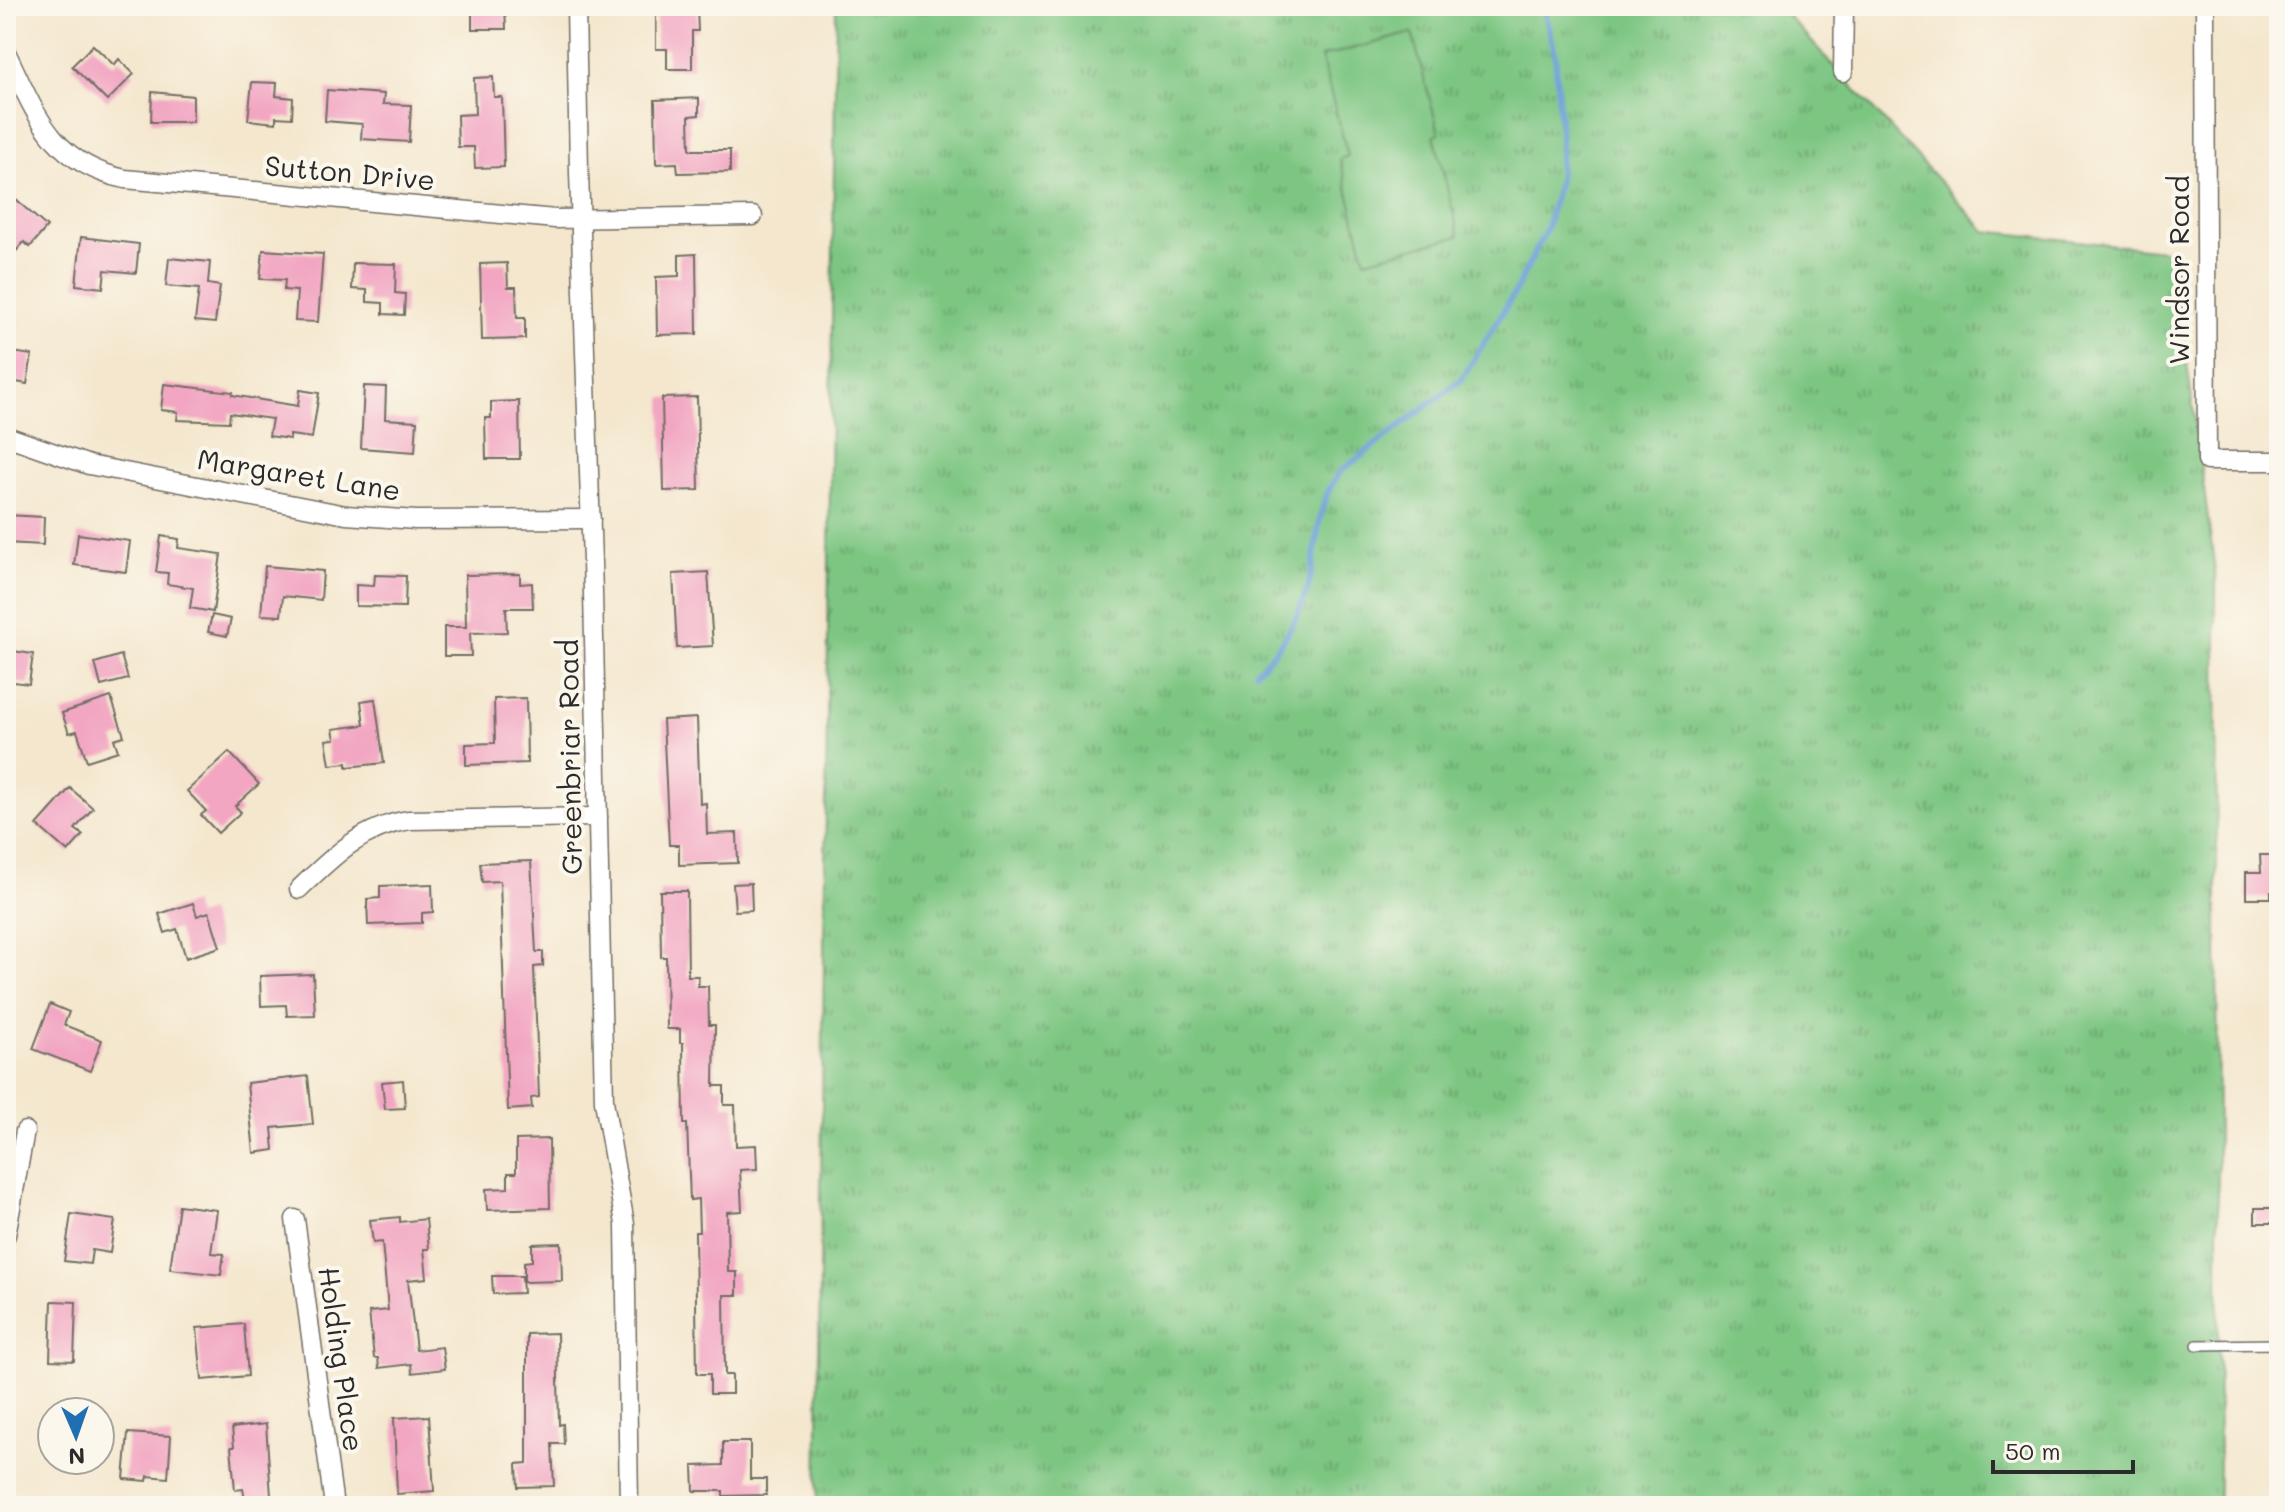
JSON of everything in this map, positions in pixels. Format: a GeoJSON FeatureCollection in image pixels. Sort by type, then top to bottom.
{"type":"FeatureCollection","features":[{"type":"Feature","properties":{"kind":"street","name":"Greenbriar Road"},"geometry":{"type":"LineString","coordinates":[[576,6],[604,1101],[625,1224],[629,1506]]}},
{"type":"Feature","properties":{"kind":"street"},"geometry":{"type":"LineString","coordinates":[[1843,72],[1844,6]]}},
{"type":"Feature","properties":{"kind":"street","name":"Windsor Road"},"geometry":{"type":"LineString","coordinates":[[2205,6],[2207,461],[2279,461]]}},
{"type":"Feature","properties":{"kind":"street","name":"Sutton Drive"},"geometry":{"type":"LineString","coordinates":[[6,52],[50,137],[76,161],[108,176],[523,216],[581,219],[753,216]]}},
{"type":"Feature","properties":{"kind":"street","name":"Margaret Lane"},"geometry":{"type":"LineString","coordinates":[[6,436],[89,465],[346,515],[416,520],[591,519]]}},
{"type":"Feature","properties":{"kind":"street"},"geometry":{"type":"LineString","coordinates":[[299,889],[346,845],[389,823],[409,820],[598,817]]}},
{"type":"Feature","properties":{"kind":"street"},"geometry":{"type":"LineString","coordinates":[[6,1235],[25,1131]]}},
{"type":"Feature","properties":{"kind":"street","name":"Holding Place"},"geometry":{"type":"LineString","coordinates":[[295,1219],[334,1506]]}},
{"type":"Feature","properties":{"kind":"lane"},"geometry":{"type":"LineString","coordinates":[[2197,1345],[2279,1344]]}},
{"type":"Feature","properties":{"kind":"green space"},"geometry":{"type":"Polygon","coordinates":[[[836,6],[1779,6],[1985,231],[2172,251],[2216,578],[2219,1506],[817,1506],[836,6]]]}},
{"type":"Feature","properties":{"kind":"green space"},"geometry":{"type":"Polygon","coordinates":[[[1412,33],[1439,133],[1434,135],[1459,236],[1365,260],[1340,159],[1348,156],[1321,57],[1412,33]]]}},
{"type":"Feature","properties":{"kind":"building"},"geometry":{"type":"Polygon","coordinates":[[[472,6],[505,6],[506,29],[472,29],[472,6]]]}},
{"type":"Feature","properties":{"kind":"building"},"geometry":{"type":"Polygon","coordinates":[[[656,6],[697,8],[698,31],[692,31],[692,69],[667,69],[667,49],[656,49],[656,6]]]}},
{"type":"Feature","properties":{"kind":"building"},"geometry":{"type":"Polygon","coordinates":[[[93,45],[114,65],[119,59],[134,74],[107,101],[72,66],[93,45]]]}},
{"type":"Feature","properties":{"kind":"building"},"geometry":{"type":"Polygon","coordinates":[[[493,77],[494,97],[502,97],[504,167],[475,168],[474,147],[458,147],[457,115],[475,114],[474,78],[493,77]]]}},
{"type":"Feature","properties":{"kind":"building"},"geometry":{"type":"Polygon","coordinates":[[[252,82],[277,83],[276,96],[293,98],[292,118],[276,117],[276,123],[248,120],[252,82]]]}},
{"type":"Feature","properties":{"kind":"building"},"geometry":{"type":"Polygon","coordinates":[[[327,90],[384,94],[383,104],[411,105],[409,142],[361,139],[362,124],[325,121],[327,90]]]}},
{"type":"Feature","properties":{"kind":"building"},"geometry":{"type":"Polygon","coordinates":[[[152,92],[193,96],[193,122],[151,122],[152,92]]]}},
{"type":"Feature","properties":{"kind":"building"},"geometry":{"type":"Polygon","coordinates":[[[699,98],[699,115],[689,116],[690,150],[730,150],[730,172],[678,173],[677,163],[656,164],[655,100],[699,98]]]}},
{"type":"Feature","properties":{"kind":"building"},"geometry":{"type":"Polygon","coordinates":[[[6,191],[47,227],[30,247],[24,242],[6,263],[6,191]]]}},
{"type":"Feature","properties":{"kind":"building"},"geometry":{"type":"Polygon","coordinates":[[[81,237],[139,244],[136,273],[105,270],[103,288],[76,285],[81,237]]]}},
{"type":"Feature","properties":{"kind":"building"},"geometry":{"type":"Polygon","coordinates":[[[263,250],[323,254],[318,322],[295,321],[297,291],[284,290],[285,280],[260,279],[263,250]]]}},
{"type":"Feature","properties":{"kind":"building"},"geometry":{"type":"Polygon","coordinates":[[[696,254],[697,334],[657,335],[656,277],[679,276],[679,255],[696,254]]]}},
{"type":"Feature","properties":{"kind":"building"},"geometry":{"type":"Polygon","coordinates":[[[169,258],[210,262],[208,284],[220,286],[215,323],[195,321],[199,289],[166,286],[169,258]]]}},
{"type":"Feature","properties":{"kind":"building"},"geometry":{"type":"Polygon","coordinates":[[[353,263],[396,264],[395,293],[405,294],[404,315],[383,314],[383,303],[367,302],[367,290],[352,289],[353,263]]]}},
{"type":"Feature","properties":{"kind":"building"},"geometry":{"type":"Polygon","coordinates":[[[507,263],[508,287],[516,287],[517,318],[525,318],[525,339],[482,340],[480,264],[507,263]]]}},
{"type":"Feature","properties":{"kind":"building"},"geometry":{"type":"Polygon","coordinates":[[[6,351],[32,355],[27,384],[6,380],[6,351]]]}},
{"type":"Feature","properties":{"kind":"building"},"geometry":{"type":"Polygon","coordinates":[[[164,384],[233,392],[232,395],[298,406],[300,390],[319,393],[312,438],[269,436],[272,419],[230,413],[229,422],[177,420],[178,412],[161,410],[164,384]]]}},
{"type":"Feature","properties":{"kind":"building"},"geometry":{"type":"Polygon","coordinates":[[[364,386],[386,387],[385,419],[417,421],[415,452],[361,448],[364,386]]]}},
{"type":"Feature","properties":{"kind":"building"},"geometry":{"type":"Polygon","coordinates":[[[697,397],[699,490],[664,491],[662,398],[697,397]]]}},
{"type":"Feature","properties":{"kind":"building"},"geometry":{"type":"Polygon","coordinates":[[[519,401],[520,459],[486,459],[485,418],[491,418],[491,402],[519,401]]]}},
{"type":"Feature","properties":{"kind":"building"},"geometry":{"type":"Polygon","coordinates":[[[6,515],[44,517],[43,545],[6,543],[6,515]]]}},
{"type":"Feature","properties":{"kind":"building"},"geometry":{"type":"Polygon","coordinates":[[[78,534],[130,541],[126,572],[74,565],[78,534]]]}},
{"type":"Feature","properties":{"kind":"building"},"geometry":{"type":"Polygon","coordinates":[[[161,536],[179,539],[178,548],[221,554],[213,612],[190,608],[193,588],[167,584],[168,573],[156,572],[161,536]]]}},
{"type":"Feature","properties":{"kind":"building"},"geometry":{"type":"Polygon","coordinates":[[[265,566],[323,571],[321,600],[283,596],[281,616],[261,615],[265,566]]]}},
{"type":"Feature","properties":{"kind":"building"},"geometry":{"type":"Polygon","coordinates":[[[708,572],[713,646],[677,648],[673,574],[708,572]]]}},
{"type":"Feature","properties":{"kind":"building"},"geometry":{"type":"Polygon","coordinates":[[[520,574],[520,584],[532,583],[533,608],[506,608],[507,632],[470,633],[471,656],[444,656],[444,627],[466,627],[465,575],[520,574]]]}},
{"type":"Feature","properties":{"kind":"building"},"geometry":{"type":"Polygon","coordinates":[[[375,575],[406,576],[405,607],[356,606],[356,585],[374,586],[375,575]]]}},
{"type":"Feature","properties":{"kind":"building"},"geometry":{"type":"Polygon","coordinates":[[[212,615],[231,619],[227,636],[208,632],[212,615]]]}},
{"type":"Feature","properties":{"kind":"building"},"geometry":{"type":"Polygon","coordinates":[[[6,650],[33,654],[29,684],[6,681],[6,650]]]}},
{"type":"Feature","properties":{"kind":"building"},"geometry":{"type":"Polygon","coordinates":[[[121,655],[128,679],[101,686],[95,663],[121,655]]]}},
{"type":"Feature","properties":{"kind":"building"},"geometry":{"type":"Polygon","coordinates":[[[111,697],[124,736],[114,739],[118,751],[87,761],[77,731],[69,733],[62,713],[111,697]]]}},
{"type":"Feature","properties":{"kind":"building"},"geometry":{"type":"Polygon","coordinates":[[[526,698],[527,763],[466,765],[466,744],[495,743],[494,699],[526,698]]]}},
{"type":"Feature","properties":{"kind":"building"},"geometry":{"type":"Polygon","coordinates":[[[375,699],[384,763],[347,767],[347,763],[330,765],[326,740],[335,739],[333,729],[364,725],[361,701],[375,699]]]}},
{"type":"Feature","properties":{"kind":"building"},"geometry":{"type":"Polygon","coordinates":[[[697,718],[700,804],[706,803],[707,834],[737,833],[738,863],[679,865],[679,845],[669,845],[663,720],[697,718]]]}},
{"type":"Feature","properties":{"kind":"building"},"geometry":{"type":"Polygon","coordinates":[[[229,752],[259,784],[235,806],[241,812],[218,833],[201,815],[206,811],[187,791],[229,752]]]}},
{"type":"Feature","properties":{"kind":"building"},"geometry":{"type":"Polygon","coordinates":[[[70,788],[93,808],[75,829],[83,835],[68,852],[37,825],[70,788]]]}},
{"type":"Feature","properties":{"kind":"building"},"geometry":{"type":"Polygon","coordinates":[[[2260,855],[2279,855],[2279,892],[2271,892],[2271,898],[2246,898],[2246,872],[2261,872],[2260,855]]]}},
{"type":"Feature","properties":{"kind":"building"},"geometry":{"type":"Polygon","coordinates":[[[531,861],[536,952],[543,952],[543,966],[534,967],[539,1097],[531,1098],[532,1108],[508,1110],[500,881],[482,882],[480,863],[531,861]]]}},
{"type":"Feature","properties":{"kind":"building"},"geometry":{"type":"Polygon","coordinates":[[[751,883],[752,910],[735,911],[733,884],[751,883]]]}},
{"type":"Feature","properties":{"kind":"building"},"geometry":{"type":"Polygon","coordinates":[[[432,884],[433,912],[422,913],[422,923],[368,925],[367,899],[380,898],[380,886],[432,884]]]}},
{"type":"Feature","properties":{"kind":"building"},"geometry":{"type":"Polygon","coordinates":[[[660,891],[687,891],[688,976],[698,976],[698,986],[708,986],[709,1025],[715,1025],[714,1086],[724,1086],[724,1105],[735,1105],[736,1146],[756,1145],[757,1169],[740,1170],[742,1211],[727,1212],[728,1272],[737,1272],[737,1295],[724,1295],[725,1375],[732,1375],[732,1394],[710,1394],[710,1374],[697,1374],[695,1232],[699,1232],[698,1199],[690,1200],[687,1124],[684,1124],[683,1043],[680,1043],[680,1029],[667,1029],[666,957],[661,957],[660,891]]]}},
{"type":"Feature","properties":{"kind":"building"},"geometry":{"type":"Polygon","coordinates":[[[193,903],[197,916],[209,912],[220,947],[186,958],[177,929],[165,933],[159,914],[193,903]]]}},
{"type":"Feature","properties":{"kind":"building"},"geometry":{"type":"Polygon","coordinates":[[[313,974],[315,1015],[287,1016],[286,1005],[261,1006],[260,976],[313,974]]]}},
{"type":"Feature","properties":{"kind":"building"},"geometry":{"type":"Polygon","coordinates":[[[50,1004],[69,1012],[64,1025],[102,1040],[90,1071],[33,1049],[50,1004]]]}},
{"type":"Feature","properties":{"kind":"building"},"geometry":{"type":"Polygon","coordinates":[[[308,1076],[313,1124],[272,1128],[274,1150],[254,1153],[247,1083],[308,1076]]]}},
{"type":"Feature","properties":{"kind":"building"},"geometry":{"type":"Polygon","coordinates":[[[403,1080],[405,1108],[385,1109],[382,1082],[403,1080]]]}},
{"type":"Feature","properties":{"kind":"building"},"geometry":{"type":"Polygon","coordinates":[[[549,1139],[550,1208],[487,1210],[486,1189],[508,1188],[508,1173],[516,1173],[516,1140],[549,1139]]]}},
{"type":"Feature","properties":{"kind":"building"},"geometry":{"type":"Polygon","coordinates":[[[179,1205],[217,1210],[211,1253],[224,1254],[221,1275],[170,1269],[179,1205]]]}},
{"type":"Feature","properties":{"kind":"building"},"geometry":{"type":"Polygon","coordinates":[[[2255,1208],[2279,1208],[2279,1223],[2255,1223],[2255,1208]]]}},
{"type":"Feature","properties":{"kind":"building"},"geometry":{"type":"Polygon","coordinates":[[[71,1214],[115,1220],[110,1253],[92,1250],[90,1264],[64,1261],[71,1214]]]}},
{"type":"Feature","properties":{"kind":"building"},"geometry":{"type":"Polygon","coordinates":[[[400,1217],[400,1222],[426,1219],[429,1249],[424,1249],[427,1278],[408,1280],[416,1350],[442,1347],[445,1369],[412,1373],[411,1364],[379,1368],[378,1358],[374,1358],[369,1312],[388,1310],[382,1242],[373,1243],[370,1220],[400,1217]]]}},
{"type":"Feature","properties":{"kind":"building"},"geometry":{"type":"Polygon","coordinates":[[[561,1243],[562,1281],[524,1282],[524,1262],[532,1261],[532,1244],[561,1243]]]}},
{"type":"Feature","properties":{"kind":"building"},"geometry":{"type":"Polygon","coordinates":[[[492,1276],[522,1276],[523,1293],[493,1294],[492,1276]]]}},
{"type":"Feature","properties":{"kind":"building"},"geometry":{"type":"Polygon","coordinates":[[[52,1301],[76,1302],[74,1361],[50,1360],[52,1301]]]}},
{"type":"Feature","properties":{"kind":"building"},"geometry":{"type":"Polygon","coordinates":[[[244,1324],[248,1376],[202,1380],[197,1328],[244,1324]]]}},
{"type":"Feature","properties":{"kind":"building"},"geometry":{"type":"Polygon","coordinates":[[[557,1333],[559,1425],[563,1424],[564,1444],[552,1444],[554,1486],[518,1487],[517,1464],[527,1463],[527,1334],[557,1333]]]}},
{"type":"Feature","properties":{"kind":"building"},"geometry":{"type":"Polygon","coordinates":[[[429,1416],[434,1491],[397,1494],[394,1418],[429,1416]]]}},
{"type":"Feature","properties":{"kind":"building"},"geometry":{"type":"Polygon","coordinates":[[[266,1424],[271,1496],[245,1499],[243,1489],[235,1490],[232,1428],[266,1424]]]}},
{"type":"Feature","properties":{"kind":"building"},"geometry":{"type":"Polygon","coordinates":[[[128,1433],[171,1436],[168,1478],[148,1476],[147,1481],[124,1479],[128,1433]]]}},
{"type":"Feature","properties":{"kind":"building"},"geometry":{"type":"Polygon","coordinates":[[[723,1442],[750,1442],[750,1479],[766,1479],[766,1495],[723,1496],[723,1491],[694,1491],[693,1466],[723,1465],[723,1442]]]}},
{"type":"Feature","properties":{"kind":"waterway"},"geometry":{"type":"LineString","coordinates":[[1256,671],[1285,638],[1299,612],[1312,570],[1323,506],[1333,482],[1341,471],[1462,379],[1515,292],[1546,230],[1559,181],[1561,140],[1555,52],[1543,6]]}}]}
